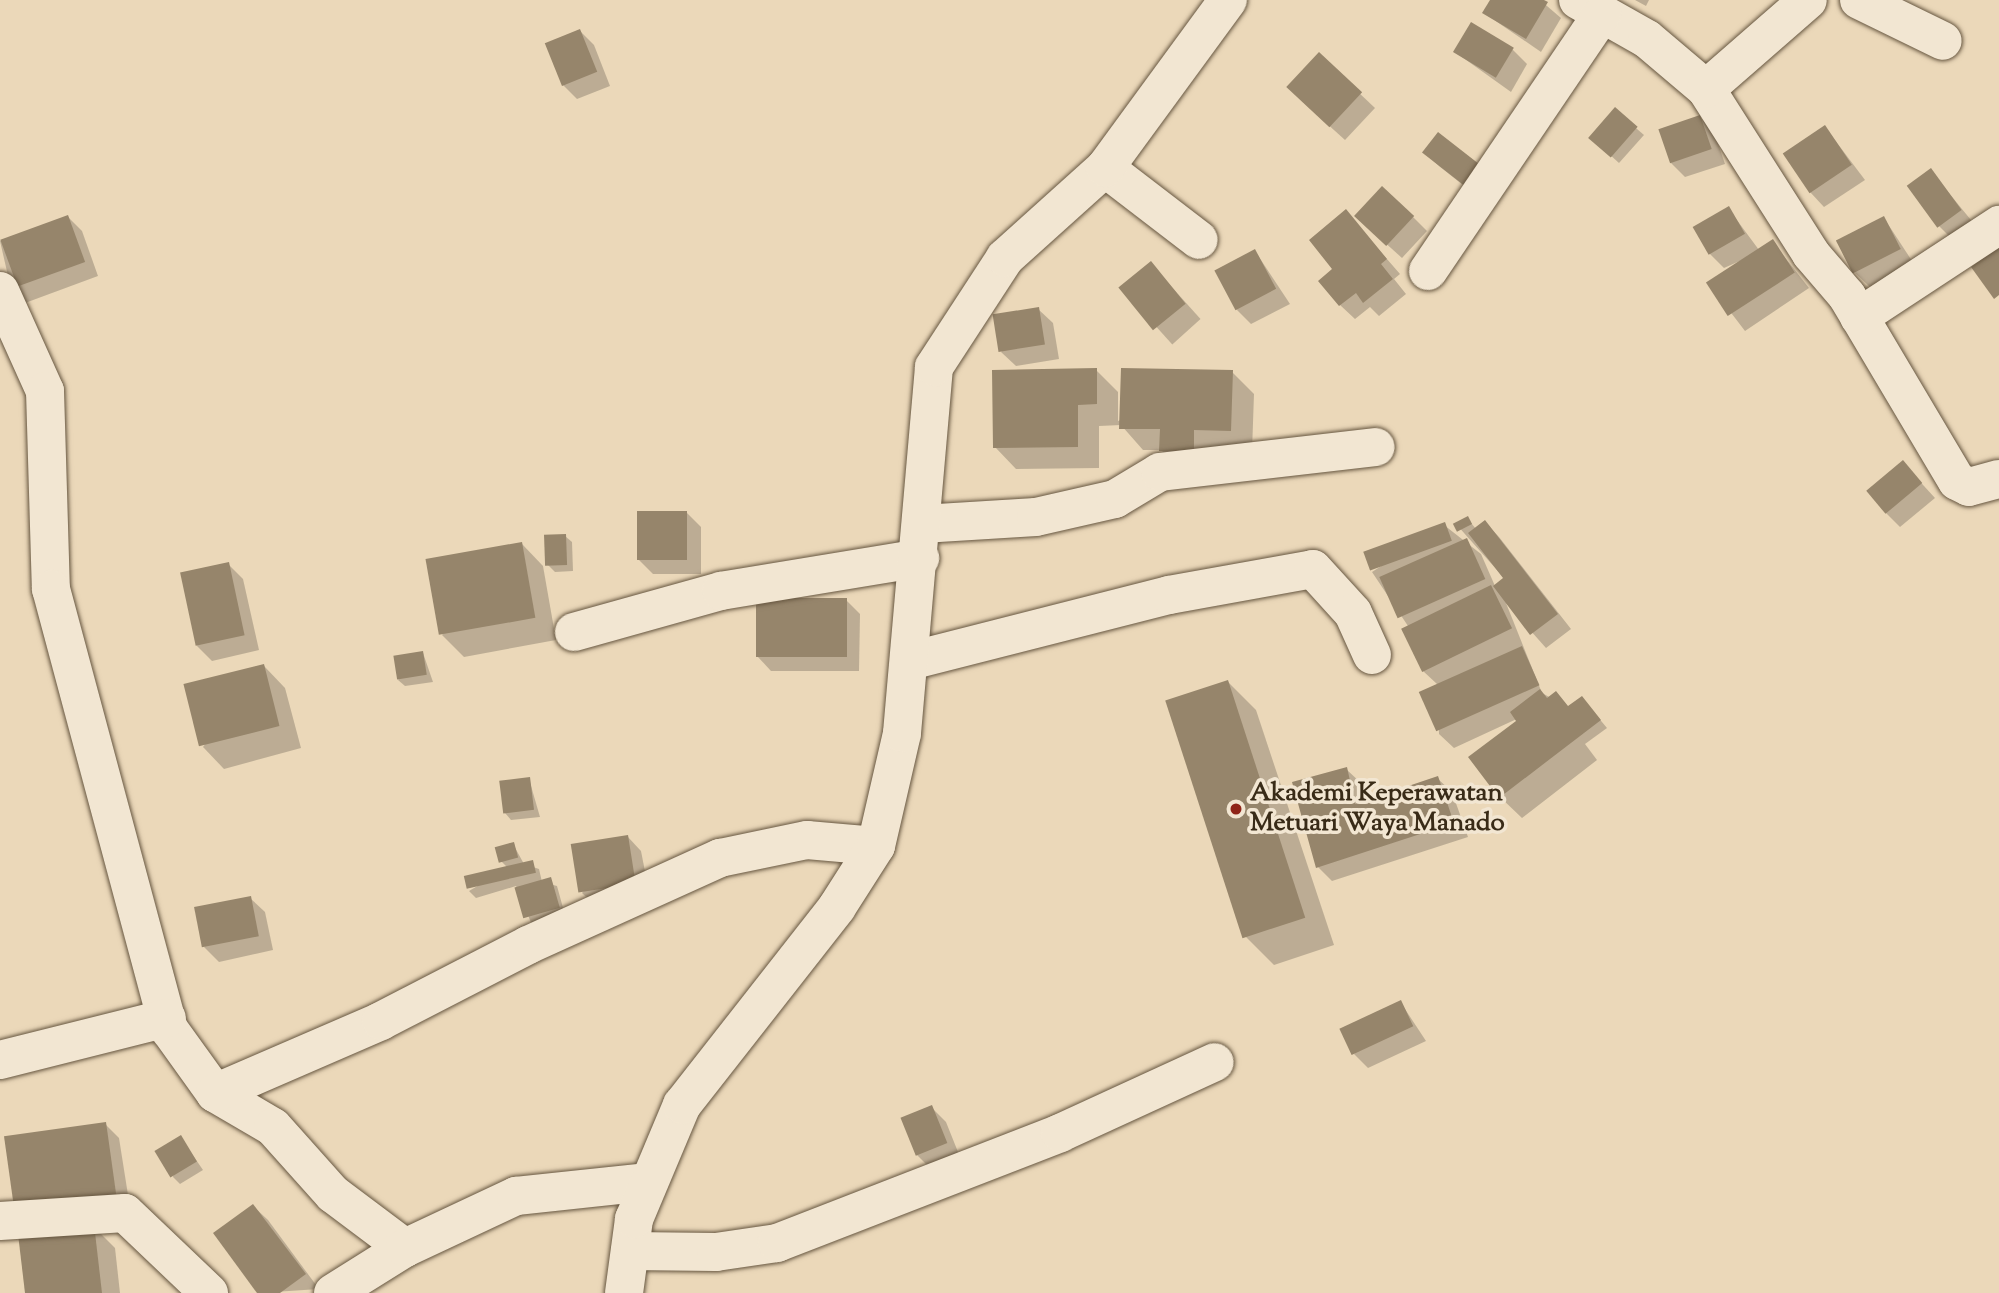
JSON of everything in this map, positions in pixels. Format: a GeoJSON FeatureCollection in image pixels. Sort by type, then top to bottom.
{"type":"FeatureCollection","features":[{"type":"Feature","properties":{"kind":"street"},"geometry":{"type":"LineString","coordinates":[[624,1293],[630,1251],[646,1182],[682,1105],[837,907],[876,846],[902,733],[921,541],[934,367],[1005,258],[1105,168],[1228,0]]}},
{"type":"Feature","properties":{"kind":"street"},"geometry":{"type":"LineString","coordinates":[[1706,89],[1808,0]]}},
{"type":"Feature","properties":{"kind":"street"},"geometry":{"type":"LineString","coordinates":[[1858,0],[1943,41]]}},
{"type":"Feature","properties":{"kind":"street"},"geometry":{"type":"LineString","coordinates":[[1429,271],[1590,7],[1647,39],[1706,89],[1859,317],[1957,481],[1969,487],[1999,479]]}},
{"type":"Feature","properties":{"kind":"street"},"geometry":{"type":"LineString","coordinates":[[1105,168],[1199,240]]}},
{"type":"Feature","properties":{"kind":"street"},"geometry":{"type":"LineString","coordinates":[[1859,317],[1999,225]]}},
{"type":"Feature","properties":{"kind":"street"},"geometry":{"type":"LineString","coordinates":[[0,291],[45,390],[51,589],[167,1018],[188,1062],[215,1093],[273,1127],[333,1194],[405,1248]]}},
{"type":"Feature","properties":{"kind":"street"},"geometry":{"type":"LineString","coordinates":[[574,632],[721,591],[921,541],[1115,499],[1160,472],[1376,447]]}},
{"type":"Feature","properties":{"kind":"street"},"geometry":{"type":"LineString","coordinates":[[910,662],[1169,595],[1314,569],[1353,613],[1372,655]]}},
{"type":"Feature","properties":{"kind":"street"},"geometry":{"type":"LineString","coordinates":[[215,1093],[381,1021],[528,945],[720,858],[807,840],[876,846]]}},
{"type":"Feature","properties":{"kind":"street"},"geometry":{"type":"LineString","coordinates":[[0,1060],[167,1018]]}},
{"type":"Feature","properties":{"kind":"street"},"geometry":{"type":"LineString","coordinates":[[630,1251],[716,1252],[777,1243],[1060,1133],[1215,1062]]}},
{"type":"Feature","properties":{"kind":"street"},"geometry":{"type":"LineString","coordinates":[[333,1293],[405,1248],[516,1196],[646,1182]]}},
{"type":"Feature","properties":{"kind":"street"},"geometry":{"type":"LineString","coordinates":[[0,1221],[125,1213],[209,1293]]}},
{"type":"Feature","properties":{"kind":"building"},"geometry":{"type":"Polygon","coordinates":[[[1490,0],[1548,2],[1526,39],[1482,13],[1490,0]]]}},
{"type":"Feature","properties":{"kind":"building"},"geometry":{"type":"Polygon","coordinates":[[[1471,22],[1514,48],[1496,78],[1453,52],[1471,22]]]}},
{"type":"Feature","properties":{"kind":"building"},"geometry":{"type":"Polygon","coordinates":[[[580,29],[597,72],[562,86],[545,43],[580,29]]]}},
{"type":"Feature","properties":{"kind":"building"},"geometry":{"type":"Polygon","coordinates":[[[1319,52],[1362,92],[1329,127],[1286,87],[1319,52]]]}},
{"type":"Feature","properties":{"kind":"building"},"geometry":{"type":"Polygon","coordinates":[[[1615,107],[1638,127],[1611,158],[1588,138],[1615,107]]]}},
{"type":"Feature","properties":{"kind":"building"},"geometry":{"type":"Polygon","coordinates":[[[1700,115],[1712,149],[1670,163],[1658,129],[1700,115]]]}},
{"type":"Feature","properties":{"kind":"building"},"geometry":{"type":"Polygon","coordinates":[[[1825,125],[1852,165],[1810,193],[1783,154],[1825,125]]]}},
{"type":"Feature","properties":{"kind":"building"},"geometry":{"type":"Polygon","coordinates":[[[1438,132],[1479,164],[1463,185],[1422,152],[1438,132]]]}},
{"type":"Feature","properties":{"kind":"building"},"geometry":{"type":"Polygon","coordinates":[[[1931,168],[1962,210],[1937,228],[1907,186],[1931,168]]]}},
{"type":"Feature","properties":{"kind":"building"},"geometry":{"type":"Polygon","coordinates":[[[1382,186],[1414,216],[1386,246],[1354,216],[1382,186]]]}},
{"type":"Feature","properties":{"kind":"building"},"geometry":{"type":"Polygon","coordinates":[[[1729,206],[1745,234],[1709,255],[1693,227],[1729,206]]]}},
{"type":"Feature","properties":{"kind":"building"},"geometry":{"type":"Polygon","coordinates":[[[1346,209],[1387,259],[1381,264],[1393,279],[1363,303],[1356,293],[1339,306],[1318,281],[1332,269],[1309,240],[1346,209]]]}},
{"type":"Feature","properties":{"kind":"building"},"geometry":{"type":"Polygon","coordinates":[[[68,215],[85,262],[17,287],[0,240],[68,215]]]}},
{"type":"Feature","properties":{"kind":"building"},"geometry":{"type":"Polygon","coordinates":[[[1884,216],[1901,249],[1853,273],[1836,241],[1884,216]]]}},
{"type":"Feature","properties":{"kind":"building"},"geometry":{"type":"Polygon","coordinates":[[[1773,239],[1795,273],[1728,316],[1706,283],[1773,239]]]}},
{"type":"Feature","properties":{"kind":"building"},"geometry":{"type":"Polygon","coordinates":[[[1999,246],[1999,295],[1994,299],[1971,267],[1999,246]]]}},
{"type":"Feature","properties":{"kind":"building"},"geometry":{"type":"Polygon","coordinates":[[[1255,249],[1276,289],[1236,310],[1214,271],[1255,249]]]}},
{"type":"Feature","properties":{"kind":"building"},"geometry":{"type":"Polygon","coordinates":[[[1151,261],[1186,304],[1153,330],[1118,287],[1151,261]]]}},
{"type":"Feature","properties":{"kind":"building"},"geometry":{"type":"Polygon","coordinates":[[[1039,307],[1045,345],[999,352],[993,314],[1039,307]]]}},
{"type":"Feature","properties":{"kind":"building"},"geometry":{"type":"Polygon","coordinates":[[[1097,368],[1097,404],[1078,405],[1078,447],[993,448],[992,370],[1097,368]]]}},
{"type":"Feature","properties":{"kind":"building"},"geometry":{"type":"Polygon","coordinates":[[[1121,368],[1233,370],[1231,431],[1194,430],[1194,451],[1159,451],[1160,429],[1119,429],[1121,368]]]}},
{"type":"Feature","properties":{"kind":"building"},"geometry":{"type":"Polygon","coordinates":[[[1903,460],[1922,483],[1886,514],[1866,491],[1903,460]]]}},
{"type":"Feature","properties":{"kind":"building"},"geometry":{"type":"Polygon","coordinates":[[[637,511],[687,511],[687,560],[637,560],[637,511]]]}},
{"type":"Feature","properties":{"kind":"building"},"geometry":{"type":"Polygon","coordinates":[[[1468,516],[1472,524],[1457,532],[1453,524],[1468,516]]]}},
{"type":"Feature","properties":{"kind":"building"},"geometry":{"type":"Polygon","coordinates":[[[1485,520],[1558,614],[1530,635],[1493,586],[1503,578],[1468,533],[1485,520]]]}},
{"type":"Feature","properties":{"kind":"building"},"geometry":{"type":"Polygon","coordinates":[[[1445,522],[1452,541],[1370,571],[1363,552],[1445,522]]]}},
{"type":"Feature","properties":{"kind":"building"},"geometry":{"type":"Polygon","coordinates":[[[566,534],[567,565],[545,566],[544,535],[566,534]]]}},
{"type":"Feature","properties":{"kind":"building"},"geometry":{"type":"Polygon","coordinates":[[[1467,538],[1485,579],[1398,618],[1379,577],[1467,538]]]}},
{"type":"Feature","properties":{"kind":"building"},"geometry":{"type":"Polygon","coordinates":[[[522,542],[535,618],[439,635],[425,559],[522,542]]]}},
{"type":"Feature","properties":{"kind":"building"},"geometry":{"type":"Polygon","coordinates":[[[229,562],[245,635],[196,646],[180,572],[229,562]]]}},
{"type":"Feature","properties":{"kind":"building"},"geometry":{"type":"Polygon","coordinates":[[[1491,585],[1512,628],[1422,672],[1401,629],[1491,585]]]}},
{"type":"Feature","properties":{"kind":"building"},"geometry":{"type":"Polygon","coordinates":[[[756,598],[847,598],[847,657],[756,657],[756,598]]]}},
{"type":"Feature","properties":{"kind":"building"},"geometry":{"type":"Polygon","coordinates":[[[1522,646],[1539,685],[1436,731],[1419,692],[1522,646]]]}},
{"type":"Feature","properties":{"kind":"building"},"geometry":{"type":"Polygon","coordinates":[[[423,651],[427,675],[397,679],[393,656],[423,651]]]}},
{"type":"Feature","properties":{"kind":"building"},"geometry":{"type":"Polygon","coordinates":[[[264,664],[279,726],[199,746],[183,684],[264,664]]]}},
{"type":"Feature","properties":{"kind":"building","name":"Akademi Keperawatan Metuari Waya Manado"},"geometry":{"type":"Polygon","coordinates":[[[1228,680],[1305,918],[1242,938],[1165,700],[1228,680]]]}},
{"type":"Feature","properties":{"kind":"building"},"geometry":{"type":"Polygon","coordinates":[[[1540,689],[1547,698],[1556,691],[1568,706],[1582,696],[1601,720],[1499,798],[1468,757],[1516,721],[1510,712],[1540,689]]]}},
{"type":"Feature","properties":{"kind":"building"},"geometry":{"type":"Polygon","coordinates":[[[1347,767],[1355,804],[1438,776],[1454,823],[1316,868],[1292,782],[1347,767]]]}},
{"type":"Feature","properties":{"kind":"building"},"geometry":{"type":"Polygon","coordinates":[[[530,777],[534,810],[503,814],[499,781],[530,777]]]}},
{"type":"Feature","properties":{"kind":"building"},"geometry":{"type":"Polygon","coordinates":[[[628,835],[636,883],[578,892],[571,844],[628,835]]]}},
{"type":"Feature","properties":{"kind":"building"},"geometry":{"type":"Polygon","coordinates":[[[514,842],[518,857],[499,863],[495,847],[514,842]]]}},
{"type":"Feature","properties":{"kind":"building"},"geometry":{"type":"Polygon","coordinates":[[[533,860],[536,873],[467,889],[464,876],[533,860]]]}},
{"type":"Feature","properties":{"kind":"building"},"geometry":{"type":"Polygon","coordinates":[[[551,877],[560,908],[523,918],[514,887],[551,877]]]}},
{"type":"Feature","properties":{"kind":"building"},"geometry":{"type":"Polygon","coordinates":[[[251,896],[259,936],[202,947],[194,907],[251,896]]]}},
{"type":"Feature","properties":{"kind":"building"},"geometry":{"type":"Polygon","coordinates":[[[1401,1000],[1413,1026],[1352,1055],[1339,1029],[1401,1000]]]}},
{"type":"Feature","properties":{"kind":"building"},"geometry":{"type":"Polygon","coordinates":[[[932,1105],[947,1143],[916,1156],[900,1118],[932,1105]]]}},
{"type":"Feature","properties":{"kind":"building"},"geometry":{"type":"Polygon","coordinates":[[[106,1122],[117,1200],[15,1215],[4,1136],[106,1122]]]}},
{"type":"Feature","properties":{"kind":"building"},"geometry":{"type":"Polygon","coordinates":[[[181,1135],[197,1162],[170,1178],[154,1151],[181,1135]]]}},
{"type":"Feature","properties":{"kind":"building"},"geometry":{"type":"Polygon","coordinates":[[[253,1204],[306,1274],[280,1293],[257,1293],[213,1233],[253,1204]]]}},
{"type":"Feature","properties":{"kind":"building"},"geometry":{"type":"Polygon","coordinates":[[[94,1224],[102,1293],[25,1293],[18,1234],[94,1224]]]}},
{"type":"Feature","properties":{"kind":"place","name":"Akademi Keperawatan Metuari Waya Manado"},"geometry":{"type":"Point","coordinates":[1236,809]}}]}
